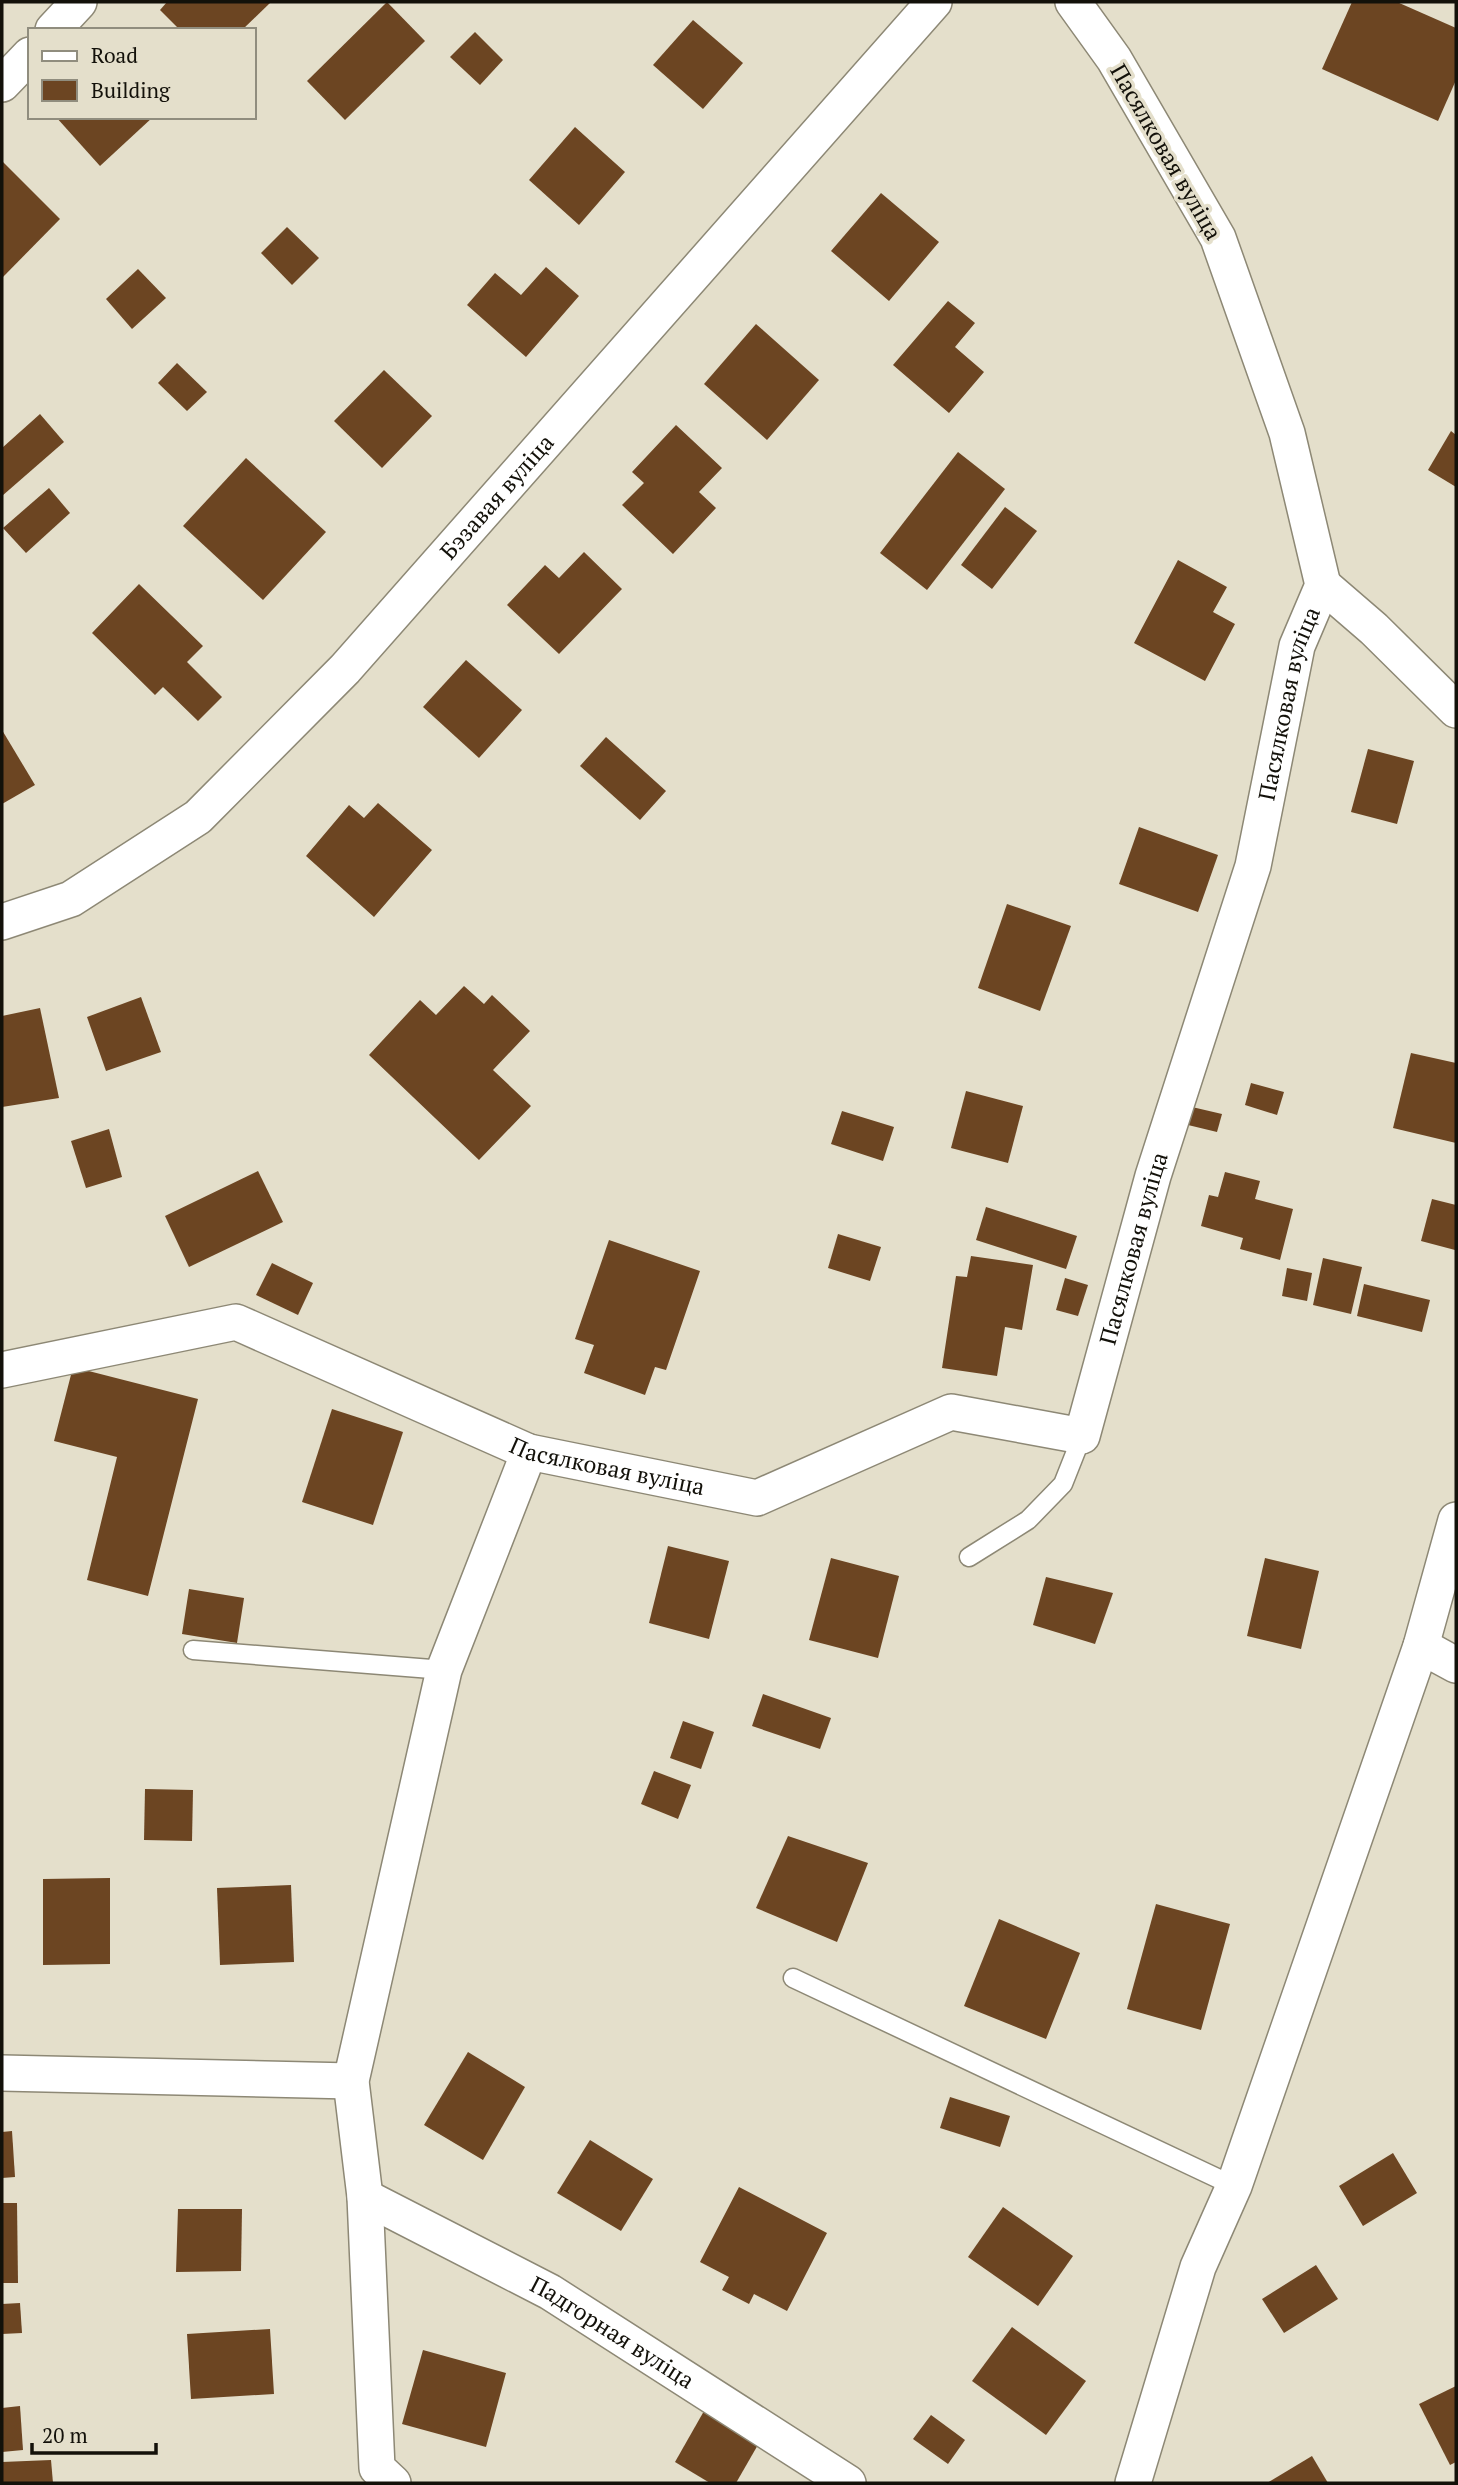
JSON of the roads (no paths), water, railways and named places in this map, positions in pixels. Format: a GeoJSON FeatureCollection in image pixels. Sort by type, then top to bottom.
{"type":"FeatureCollection","features":[{"type":"Feature","properties":{"kind":"street"},"geometry":{"type":"LineString","coordinates":[[55,28],[79,2]]}},
{"type":"Feature","properties":{"kind":"street","name":"Бэзавая вуліца"},"geometry":{"type":"LineString","coordinates":[[2,922],[71,899],[198,817],[345,669],[934,2]]}},
{"type":"Feature","properties":{"kind":"street","name":"Пасялковая вуліца"},"geometry":{"type":"LineString","coordinates":[[2,1370],[236,1322],[529,1451],[757,1498],[951,1412],[1082,1436],[1153,1176],[1252,866],[1297,646],[1323,584],[1287,433],[1218,238],[1114,59],[1073,2]]}},
{"type":"Feature","properties":{"kind":"street"},"geometry":{"type":"LineString","coordinates":[[2,85],[28,57]]}},
{"type":"Feature","properties":{"kind":"street"},"geometry":{"type":"LineString","coordinates":[[1323,584],[1374,629],[1456,710]]}},
{"type":"Feature","properties":{"kind":"street"},"geometry":{"type":"LineString","coordinates":[[379,2478],[365,2197],[351,2081],[444,1670],[529,1451]]}},
{"type":"Feature","properties":{"kind":"street"},"geometry":{"type":"LineString","coordinates":[[1133,2483],[1198,2267],[1234,2186],[1421,1646],[1456,1520]]}},
{"type":"Feature","properties":{"kind":"street"},"geometry":{"type":"LineString","coordinates":[[1421,1646],[1456,1665]]}},
{"type":"Feature","properties":{"kind":"street"},"geometry":{"type":"LineString","coordinates":[[2,2073],[351,2081]]}},
{"type":"Feature","properties":{"kind":"street","name":"Падгорная вуліца"},"geometry":{"type":"LineString","coordinates":[[365,2197],[550,2292],[848,2483]]}},
{"type":"Feature","properties":{"kind":"lane"},"geometry":{"type":"LineString","coordinates":[[969,1557],[1028,1520],[1063,1484],[1082,1436]]}},
{"type":"Feature","properties":{"kind":"lane"},"geometry":{"type":"LineString","coordinates":[[193,1650],[444,1670]]}},
{"type":"Feature","properties":{"kind":"lane"},"geometry":{"type":"LineString","coordinates":[[793,1978],[1234,2186]]}}]}
